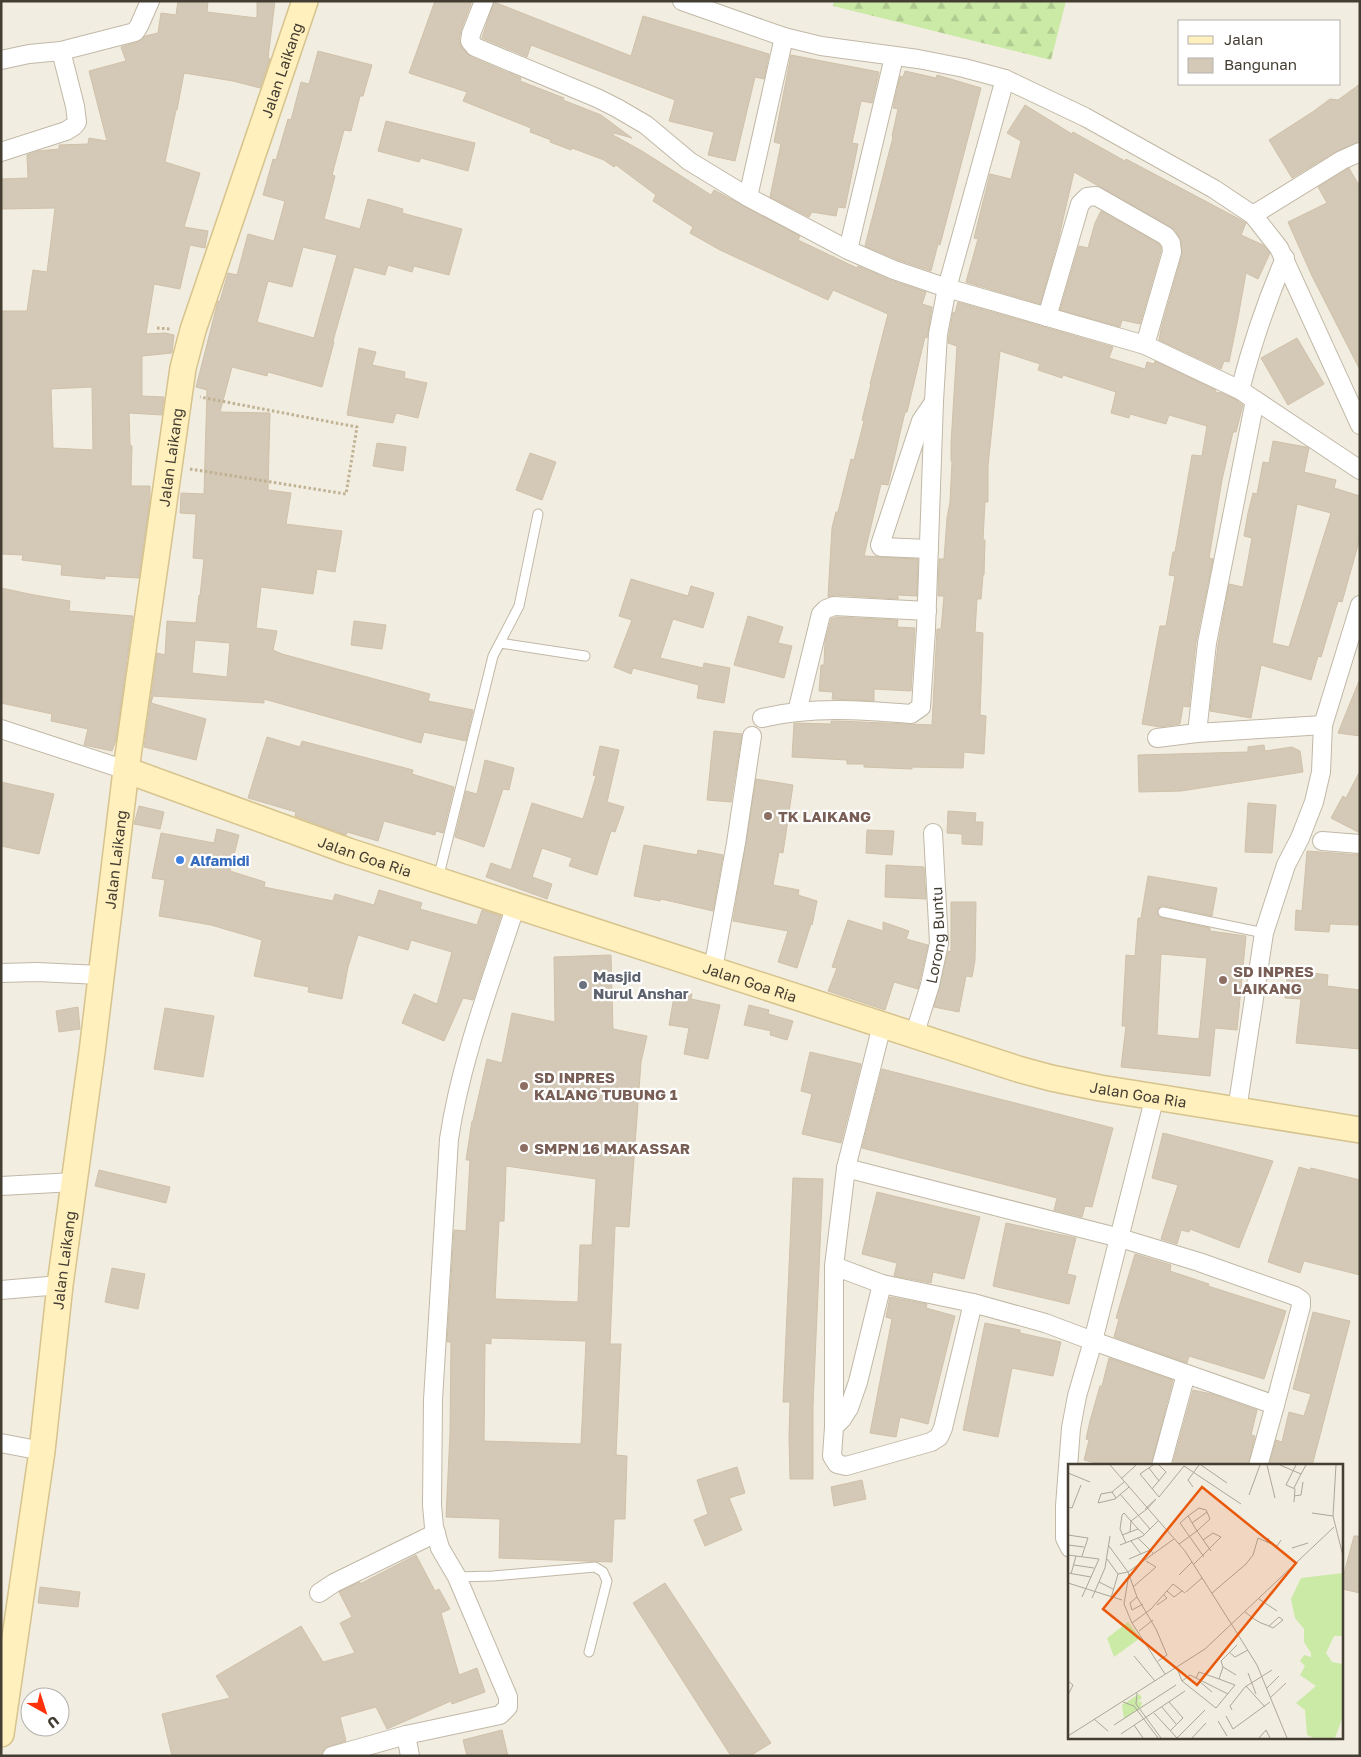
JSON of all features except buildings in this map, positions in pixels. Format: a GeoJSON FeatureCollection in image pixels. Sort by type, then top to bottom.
{"type":"FeatureCollection","features":[{"type":"Feature","properties":{"kind":"main road","name":"Jalan Laikang"},"geometry":{"type":"LineString","coordinates":[[1,1734],[42,1451],[60,1285],[92,1052],[126,770],[183,368],[193,330],[302,3]]}},
{"type":"Feature","properties":{"kind":"main road","name":"Jalan Goa Ria"},"geometry":{"type":"LineString","coordinates":[[126,770],[348,851],[438,881],[713,969],[882,1026],[1051,1078],[1360,1130]]}},
{"type":"Feature","properties":{"kind":"street"},"geometry":{"type":"LineString","coordinates":[[1,60],[29,54],[61,51],[135,32],[150,1]]}},
{"type":"Feature","properties":{"kind":"street"},"geometry":{"type":"LineString","coordinates":[[484,1],[471,34],[470,41],[475,47],[618,108],[646,126],[689,161],[748,198],[848,250],[894,270],[947,288],[1145,345],[1240,390],[1360,470]]}},
{"type":"Feature","properties":{"kind":"street"},"geometry":{"type":"LineString","coordinates":[[682,1],[784,37],[821,46],[918,59],[964,68],[1005,80],[1085,117],[1184,171],[1253,215],[1270,235],[1285,258],[1360,425]]}},
{"type":"Feature","properties":{"kind":"street"},"geometry":{"type":"LineString","coordinates":[[748,198],[784,37]]}},
{"type":"Feature","properties":{"kind":"street"},"geometry":{"type":"LineString","coordinates":[[1,47],[29,54]]}},
{"type":"Feature","properties":{"kind":"street"},"geometry":{"type":"LineString","coordinates":[[1,152],[66,131],[78,122],[61,51]]}},
{"type":"Feature","properties":{"kind":"street"},"geometry":{"type":"LineString","coordinates":[[848,250],[894,57]]}},
{"type":"Feature","properties":{"kind":"street"},"geometry":{"type":"LineString","coordinates":[[762,718],[797,712],[862,709],[911,714],[921,707],[927,610],[938,334],[947,288],[1005,80]]}},
{"type":"Feature","properties":{"kind":"street"},"geometry":{"type":"LineString","coordinates":[[1253,215],[1342,160],[1360,152]]}},
{"type":"Feature","properties":{"kind":"street"},"geometry":{"type":"LineString","coordinates":[[1047,317],[1080,204],[1087,197],[1096,196],[1166,236],[1171,243],[1172,252],[1145,345]]}},
{"type":"Feature","properties":{"kind":"street"},"geometry":{"type":"LineString","coordinates":[[1240,390],[1264,308],[1285,258]]}},
{"type":"Feature","properties":{"kind":"street"},"geometry":{"type":"LineString","coordinates":[[1196,733],[1207,643],[1255,400]]}},
{"type":"Feature","properties":{"kind":"street"},"geometry":{"type":"LineString","coordinates":[[929,549],[880,546],[920,421],[934,401]]}},
{"type":"Feature","properties":{"kind":"street"},"geometry":{"type":"LineString","coordinates":[[1238,1110],[1264,933],[1286,865],[1300,838],[1314,802],[1321,772],[1323,725],[1360,605]]}},
{"type":"Feature","properties":{"kind":"street"},"geometry":{"type":"LineString","coordinates":[[797,712],[821,614],[826,609],[834,606],[927,610]]}},
{"type":"Feature","properties":{"kind":"street"},"geometry":{"type":"LineString","coordinates":[[1157,738],[1196,733],[1323,725]]}},
{"type":"Feature","properties":{"kind":"street"},"geometry":{"type":"LineString","coordinates":[[1,729],[126,770]]}},
{"type":"Feature","properties":{"kind":"street"},"geometry":{"type":"LineString","coordinates":[[713,969],[736,843],[752,736]]}},
{"type":"Feature","properties":{"kind":"street","name":"Lorong Buntu"},"geometry":{"type":"LineString","coordinates":[[914,1036],[930,984],[939,944],[933,833]]}},
{"type":"Feature","properties":{"kind":"street"},"geometry":{"type":"LineString","coordinates":[[1322,841],[1360,844]]}},
{"type":"Feature","properties":{"kind":"street"},"geometry":{"type":"LineString","coordinates":[[332,1756],[406,1735],[500,1715],[508,1707],[508,1697],[457,1577],[440,1548],[436,1533],[432,1505],[433,1400],[452,1115],[462,1077],[516,905]]}},
{"type":"Feature","properties":{"kind":"street"},"geometry":{"type":"LineString","coordinates":[[1,973],[38,972],[100,975]]}},
{"type":"Feature","properties":{"kind":"street"},"geometry":{"type":"LineString","coordinates":[[882,1026],[846,1168],[834,1266],[834,1427],[832,1456],[837,1464],[846,1466],[930,1442],[939,1437],[943,1428],[974,1303]]}},
{"type":"Feature","properties":{"kind":"street"},"geometry":{"type":"LineString","coordinates":[[1068,1464],[1071,1428],[1077,1396],[1120,1238],[1155,1096]]}},
{"type":"Feature","properties":{"kind":"street"},"geometry":{"type":"LineString","coordinates":[[846,1168],[1120,1238],[1200,1262],[1295,1296],[1301,1300],[1301,1306],[1259,1464]]}},
{"type":"Feature","properties":{"kind":"street"},"geometry":{"type":"LineString","coordinates":[[1,1186],[74,1182]]}},
{"type":"Feature","properties":{"kind":"street"},"geometry":{"type":"LineString","coordinates":[[834,1266],[882,1284],[974,1303],[1045,1323],[1275,1405]]}},
{"type":"Feature","properties":{"kind":"street"},"geometry":{"type":"LineString","coordinates":[[834,1427],[849,1408],[858,1382],[882,1284]]}},
{"type":"Feature","properties":{"kind":"street"},"geometry":{"type":"LineString","coordinates":[[1,1290],[60,1285]]}},
{"type":"Feature","properties":{"kind":"street"},"geometry":{"type":"LineString","coordinates":[[1162,1464],[1186,1374]]}},
{"type":"Feature","properties":{"kind":"street"},"geometry":{"type":"LineString","coordinates":[[1,1443],[42,1451]]}},
{"type":"Feature","properties":{"kind":"street"},"geometry":{"type":"LineString","coordinates":[[1068,1467],[1065,1538],[1068,1544]]}},
{"type":"Feature","properties":{"kind":"street"},"geometry":{"type":"LineString","coordinates":[[319,1592],[436,1533]]}},
{"type":"Feature","properties":{"kind":"street"},"geometry":{"type":"LineString","coordinates":[[406,1735],[410,1756]]}},
{"type":"Feature","properties":{"kind":"lane"},"geometry":{"type":"LineString","coordinates":[[438,881],[493,656],[518,606],[538,514]]}},
{"type":"Feature","properties":{"kind":"lane"},"geometry":{"type":"LineString","coordinates":[[500,643],[585,656]]}},
{"type":"Feature","properties":{"kind":"lane"},"geometry":{"type":"LineString","coordinates":[[1163,912],[1264,933]]}},
{"type":"Feature","properties":{"kind":"lane"},"geometry":{"type":"LineString","coordinates":[[457,1577],[493,1576],[595,1567],[603,1572],[607,1581],[589,1652]]}},
{"type":"Feature","properties":{"kind":"path"},"geometry":{"type":"LineString","coordinates":[[170,466],[346,494],[357,427],[179,394]]}},
{"type":"Feature","properties":{"kind":"green space"},"geometry":{"type":"Polygon","coordinates":[[[834,1],[1066,1],[1051,60],[833,6],[834,1]]]}},
{"type":"Feature","properties":{"kind":"place","name":"TK LAIKANG"},"geometry":{"type":"Point","coordinates":[768,816]}},
{"type":"Feature","properties":{"kind":"place","name":"Alfamidi"},"geometry":{"type":"Point","coordinates":[180,860]}},
{"type":"Feature","properties":{"kind":"place","name":"SD INPRES LAIKANG"},"geometry":{"type":"Point","coordinates":[1223,980]}},
{"type":"Feature","properties":{"kind":"place","name":"Masjid Nurul Anshar"},"geometry":{"type":"Point","coordinates":[583,985]}},
{"type":"Feature","properties":{"kind":"place","name":"SD INPRES KALANG TUBUNG 1"},"geometry":{"type":"Point","coordinates":[524,1086]}},
{"type":"Feature","properties":{"kind":"place","name":"SMPN 16 MAKASSAR"},"geometry":{"type":"Point","coordinates":[524,1148]}}]}
